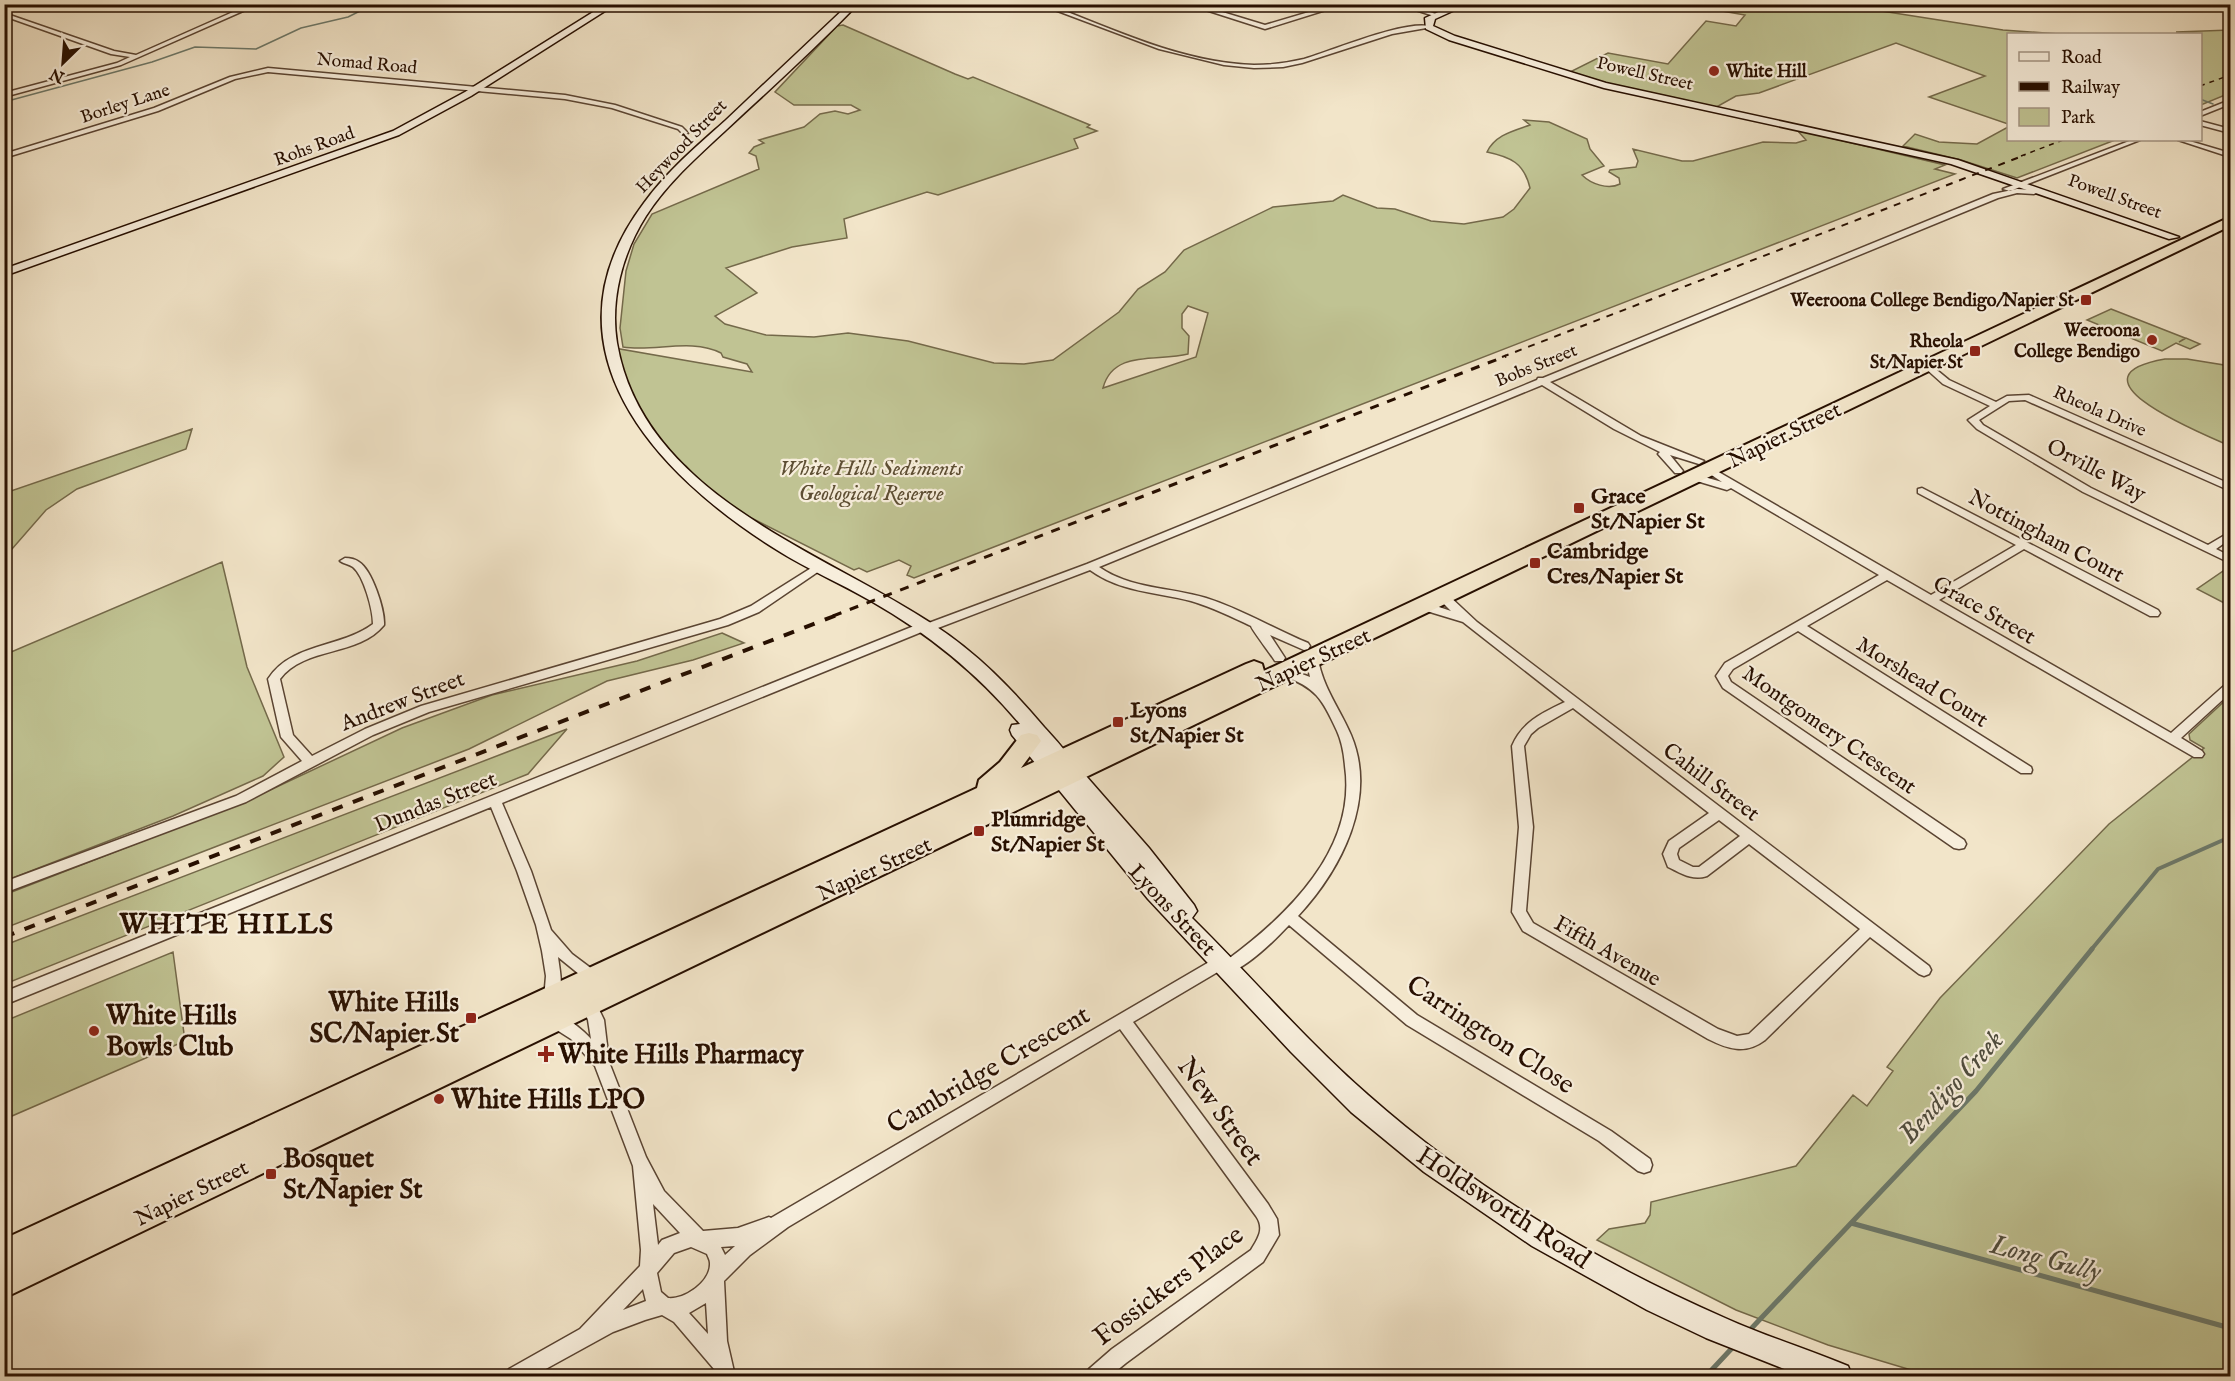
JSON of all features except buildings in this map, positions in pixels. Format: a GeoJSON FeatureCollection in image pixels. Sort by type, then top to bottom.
{"type":"FeatureCollection","features":[{"type":"Feature","properties":{"kind":"highway","name":"Napier Street"},"geometry":{"type":"LineString","coordinates":[[1915,367],[1963,348],[2178,241],[2230,211]]}},
{"type":"Feature","properties":{"kind":"highway","name":"Napier Street"},"geometry":{"type":"LineString","coordinates":[[1308,653],[1329,634],[1583,515],[1624,496],[1695,470],[2178,241],[2227,225]]}},
{"type":"Feature","properties":{"kind":"highway","name":"Napier Street"},"geometry":{"type":"LineString","coordinates":[[592,991],[1282,665],[1433,601],[1663,492],[1695,470]]}},
{"type":"Feature","properties":{"kind":"highway"},"geometry":{"type":"LineString","coordinates":[[1624,496],[1695,470]]}},
{"type":"Feature","properties":{"kind":"highway"},"geometry":{"type":"LineString","coordinates":[[1583,515],[1593,518],[1663,492]]}},
{"type":"Feature","properties":{"kind":"highway"},"geometry":{"type":"LineString","coordinates":[[1329,634],[1383,616],[1424,597],[1433,601]]}},
{"type":"Feature","properties":{"kind":"highway"},"geometry":{"type":"LineString","coordinates":[[961,807],[1008,768],[1029,741]]}},
{"type":"Feature","properties":{"kind":"highway","name":"Napier Street"},"geometry":{"type":"LineString","coordinates":[[4,1282],[255,1162],[553,1010],[961,807],[1060,769]]}},
{"type":"Feature","properties":{"kind":"highway"},"geometry":{"type":"LineString","coordinates":[[402,1070],[487,1039],[566,1002],[581,1000],[592,991]]}},
{"type":"Feature","properties":{"kind":"highway","name":"Napier Street"},"geometry":{"type":"LineString","coordinates":[[17,1250],[402,1070],[553,1010]]}},
{"type":"Feature","properties":{"kind":"highway"},"geometry":{"type":"LineString","coordinates":[[17,1250],[145,1201],[238,1157],[248,1156],[255,1162]]}},
{"type":"Feature","properties":{"kind":"main road","name":"Rohs Road"},"geometry":{"type":"LineString","coordinates":[[4,273],[354,150],[429,117],[612,4]]}},
{"type":"Feature","properties":{"kind":"main road"},"geometry":{"type":"LineString","coordinates":[[1429,27],[1428,20],[1464,4]]}},
{"type":"Feature","properties":{"kind":"main road","name":"Heywood Street"},"geometry":{"type":"LineString","coordinates":[[849,7],[678,170],[638,219],[619,255],[608,306],[609,344],[616,374],[636,416],[657,445],[684,474],[723,508],[779,545],[875,595],[927,630]]}},
{"type":"Feature","properties":{"kind":"main road","name":"Powell Street"},"geometry":{"type":"LineString","coordinates":[[1429,27],[1452,38],[1604,85],[1927,155],[2178,241]]}},
{"type":"Feature","properties":{"kind":"main road","name":"Lyons Street"},"geometry":{"type":"LineString","coordinates":[[927,630],[1029,741],[1060,769]]}},
{"type":"Feature","properties":{"kind":"main road","name":"Lyons Street"},"geometry":{"type":"LineString","coordinates":[[927,630],[986,676],[1169,909],[1224,965]]}},
{"type":"Feature","properties":{"kind":"main road","name":"Holdsworth Road"},"geometry":{"type":"LineString","coordinates":[[1224,965],[1308,1056],[1420,1153],[1509,1216],[1643,1294],[1745,1341],[1831,1374]]}},
{"type":"Feature","properties":{"kind":"street"},"geometry":{"type":"LineString","coordinates":[[4,95],[137,56],[257,4]]}},
{"type":"Feature","properties":{"kind":"street"},"geometry":{"type":"LineString","coordinates":[[1041,4],[1203,61],[1264,67],[1294,63],[1394,30],[1429,27]]}},
{"type":"Feature","properties":{"kind":"street"},"geometry":{"type":"LineString","coordinates":[[1189,4],[1265,27],[1343,4]]}},
{"type":"Feature","properties":{"kind":"street"},"geometry":{"type":"LineString","coordinates":[[1399,4],[1436,15]]}},
{"type":"Feature","properties":{"kind":"street"},"geometry":{"type":"LineString","coordinates":[[4,14],[113,53],[137,56]]}},
{"type":"Feature","properties":{"kind":"street","name":"Nomad Road"},"geometry":{"type":"LineString","coordinates":[[252,71],[478,88]]}},
{"type":"Feature","properties":{"kind":"street","name":"Borley Lane"},"geometry":{"type":"LineString","coordinates":[[4,156],[123,120],[252,71]]}},
{"type":"Feature","properties":{"kind":"street","name":"Heywood Street"},"geometry":{"type":"LineString","coordinates":[[478,88],[596,102],[664,122],[684,133]]}},
{"type":"Feature","properties":{"kind":"street"},"geometry":{"type":"LineString","coordinates":[[2202,113],[2230,102]]}},
{"type":"Feature","properties":{"kind":"street"},"geometry":{"type":"LineString","coordinates":[[2202,124],[2230,131]]}},
{"type":"Feature","properties":{"kind":"street","name":"Bobs Street"},"geometry":{"type":"LineString","coordinates":[[1996,196],[2017,191],[2046,176],[2134,141]]}},
{"type":"Feature","properties":{"kind":"street"},"geometry":{"type":"LineString","coordinates":[[2184,141],[2230,155]]}},
{"type":"Feature","properties":{"kind":"street","name":"Bobs Street"},"geometry":{"type":"LineString","coordinates":[[1091,566],[1440,424],[1541,380],[1996,196],[2024,187]]}},
{"type":"Feature","properties":{"kind":"street"},"geometry":{"type":"LineString","coordinates":[[1915,367],[1956,387]]}},
{"type":"Feature","properties":{"kind":"street"},"geometry":{"type":"LineString","coordinates":[[1915,367],[1996,405]]}},
{"type":"Feature","properties":{"kind":"street","name":"Grace Street"},"geometry":{"type":"LineString","coordinates":[[1541,380],[1650,444],[1677,456],[1717,483],[1753,498]]}},
{"type":"Feature","properties":{"kind":"street","name":"Rheola Drive"},"geometry":{"type":"LineString","coordinates":[[1996,405],[2017,396],[2031,398],[2230,488]]}},
{"type":"Feature","properties":{"kind":"street","name":"Orville Way"},"geometry":{"type":"LineString","coordinates":[[1996,405],[1976,417],[1974,422],[2087,490],[2230,560]]}},
{"type":"Feature","properties":{"kind":"street","name":"Grace Street"},"geometry":{"type":"LineString","coordinates":[[1650,444],[1671,460],[1753,498],[2198,754]]}},
{"type":"Feature","properties":{"kind":"street","name":"Nottingham Court"},"geometry":{"type":"LineString","coordinates":[[1922,491],[2154,613]]}},
{"type":"Feature","properties":{"kind":"street"},"geometry":{"type":"LineString","coordinates":[[2209,549],[2230,535]]}},
{"type":"Feature","properties":{"kind":"street"},"geometry":{"type":"LineString","coordinates":[[1931,600],[2024,544]]}},
{"type":"Feature","properties":{"kind":"street"},"geometry":{"type":"LineString","coordinates":[[311,763],[287,737],[274,679],[277,673],[290,664],[360,638],[378,625],[379,616],[362,572],[355,564],[345,561]]}},
{"type":"Feature","properties":{"kind":"street"},"geometry":{"type":"LineString","coordinates":[[927,630],[1091,566]]}},
{"type":"Feature","properties":{"kind":"street","name":"Cambridge Crescent"},"geometry":{"type":"LineString","coordinates":[[716,1277],[744,1249],[782,1221],[1123,1021],[1260,944],[1288,916],[1328,866],[1350,818],[1354,784],[1353,765],[1344,731],[1316,677],[1308,653],[1243,618],[1187,596],[1120,584],[1091,566]]}},
{"type":"Feature","properties":{"kind":"street","name":"Andrew Street"},"geometry":{"type":"LineString","coordinates":[[4,888],[241,799],[369,732],[425,709],[724,622],[755,609],[820,567]]}},
{"type":"Feature","properties":{"kind":"street","name":"Montgomery Crescent"},"geometry":{"type":"LineString","coordinates":[[1887,575],[1725,669],[1722,672],[1723,680],[1959,844]]}},
{"type":"Feature","properties":{"kind":"street","name":"Cahill Street"},"geometry":{"type":"LineString","coordinates":[[1433,601],[1473,625]]}},
{"type":"Feature","properties":{"kind":"street","name":"Cahill Street"},"geometry":{"type":"LineString","coordinates":[[1433,601],[1473,625],[1924,970]]}},
{"type":"Feature","properties":{"kind":"street","name":"Cambridge Crescent"},"geometry":{"type":"LineString","coordinates":[[1243,618],[1268,640],[1282,665],[1312,684],[1332,706]]}},
{"type":"Feature","properties":{"kind":"street","name":"Morshead Court"},"geometry":{"type":"LineString","coordinates":[[1798,626],[2026,770]]}},
{"type":"Feature","properties":{"kind":"street","name":"Dundas Street"},"geometry":{"type":"LineString","coordinates":[[4,999],[881,644],[927,630]]}},
{"type":"Feature","properties":{"kind":"street"},"geometry":{"type":"LineString","coordinates":[[2172,739],[2230,687]]}},
{"type":"Feature","properties":{"kind":"street","name":"Fifth Avenue"},"geometry":{"type":"LineString","coordinates":[[1574,702],[1532,725],[1518,746],[1526,827],[1520,912],[1528,927],[1713,1034],[1742,1045],[1748,1044],[1760,1035],[1870,928]]}},
{"type":"Feature","properties":{"kind":"street"},"geometry":{"type":"LineString","coordinates":[[494,799],[546,934],[554,978],[553,1010],[601,1062]]}},
{"type":"Feature","properties":{"kind":"street"},"geometry":{"type":"LineString","coordinates":[[1719,813],[1674,845],[1670,854],[1673,863],[1692,872],[1702,872],[1750,836]]}},
{"type":"Feature","properties":{"kind":"street","name":"Carrington Close"},"geometry":{"type":"LineString","coordinates":[[1288,916],[1412,1020],[1605,1136],[1644,1165]]}},
{"type":"Feature","properties":{"kind":"street"},"geometry":{"type":"LineString","coordinates":[[546,934],[592,991],[601,1062],[639,1161],[658,1197],[716,1254],[716,1335],[724,1370]]}},
{"type":"Feature","properties":{"kind":"street","name":"New Street"},"geometry":{"type":"LineString","coordinates":[[1123,1021],[1262,1210],[1268,1219],[1270,1235]]}},
{"type":"Feature","properties":{"kind":"street"},"geometry":{"type":"LineString","coordinates":[[639,1161],[650,1250],[650,1292],[680,1316],[724,1370]]}},
{"type":"Feature","properties":{"kind":"street","name":"Cambridge Crescent"},"geometry":{"type":"LineString","coordinates":[[701,1240],[738,1237],[782,1221]]}},
{"type":"Feature","properties":{"kind":"street","name":"Fossickers Place"},"geometry":{"type":"LineString","coordinates":[[1096,1377],[1119,1356],[1257,1256],[1270,1235]]}},
{"type":"Feature","properties":{"kind":"street"},"geometry":{"type":"LineString","coordinates":[[575,1342],[601,1321],[649,1270],[668,1246],[679,1240],[701,1240]]}},
{"type":"Feature","properties":{"kind":"street"},"geometry":{"type":"LineString","coordinates":[[516,1377],[575,1342],[635,1314],[665,1306],[684,1307],[695,1302],[705,1295],[716,1277]]}},
{"type":"Feature","properties":{"kind":"green space"},"geometry":{"type":"Polygon","coordinates":[[[1843,5],[2003,30],[2045,33],[2007,33],[2007,124],[1929,97],[1985,76],[1896,43],[1759,93],[1736,96],[1713,109],[1566,74],[1608,53],[1668,64],[1706,21],[1736,26],[1745,15],[1693,6],[1843,5]]]}},
{"type":"Feature","properties":{"kind":"green space","name":"White Hills Sediments Geological Reserve"},"geometry":{"type":"Polygon","coordinates":[[[843,25],[968,79],[973,77],[1090,125],[1087,127],[1097,131],[1074,139],[1078,148],[938,195],[927,192],[844,219],[847,238],[792,247],[726,268],[757,293],[715,316],[725,324],[766,335],[814,337],[848,333],[908,341],[994,363],[1024,364],[1053,360],[1119,312],[1138,289],[1165,272],[1184,250],[1273,207],[1333,201],[1343,195],[1377,208],[1395,209],[1431,221],[1464,224],[1503,217],[1514,209],[1530,188],[1524,173],[1515,162],[1487,152],[1495,141],[1530,125],[1524,120],[1549,122],[1587,139],[1590,149],[1604,166],[1582,175],[1590,181],[1605,186],[1620,184],[1619,178],[1609,172],[1610,170],[1636,167],[1638,161],[1633,149],[1682,161],[1693,161],[1763,142],[1796,143],[1806,140],[1797,130],[1945,165],[1935,169],[1955,174],[914,578],[907,575],[911,566],[899,560],[867,572],[859,568],[854,570],[716,500],[686,466],[649,440],[614,381],[614,348],[752,372],[747,364],[698,346],[623,347],[620,328],[626,271],[634,244],[652,214],[759,169],[756,156],[749,153],[754,147],[764,143],[759,140],[804,127],[820,114],[835,111],[848,114],[860,110],[851,105],[794,105],[775,92],[837,26],[843,25]],[[1188,306],[1182,314],[1182,328],[1189,336],[1188,354],[1126,362],[1116,367],[1108,376],[1103,388],[1196,357],[1208,313],[1188,306]]]}},
{"type":"Feature","properties":{"kind":"green space"},"geometry":{"type":"Polygon","coordinates":[[[2230,30],[2230,93],[2202,105],[2202,33],[2176,32],[2230,30]]]}},
{"type":"Feature","properties":{"kind":"green space"},"geometry":{"type":"Polygon","coordinates":[[[2007,128],[2007,141],[2112,141],[2017,178],[1961,160],[1903,146],[1915,134],[1939,142],[1977,144],[2007,128]]]}},
{"type":"Feature","properties":{"kind":"green space"},"geometry":{"type":"Polygon","coordinates":[[[2111,309],[2185,338],[2179,342],[2186,338],[2200,344],[2190,349],[2176,343],[2162,351],[2087,320],[2111,309]]]}},
{"type":"Feature","properties":{"kind":"green space"},"geometry":{"type":"Polygon","coordinates":[[[2165,359],[2187,359],[2230,366],[2230,446],[2170,418],[2148,405],[2133,391],[2127,378],[2137,367],[2165,359]]]}},
{"type":"Feature","properties":{"kind":"green space"},"geometry":{"type":"Polygon","coordinates":[[[192,429],[186,449],[77,489],[46,510],[5,557],[5,493],[192,429]]]}},
{"type":"Feature","properties":{"kind":"green space"},"geometry":{"type":"Polygon","coordinates":[[[222,562],[247,667],[284,757],[263,776],[173,816],[5,881],[4,655],[222,562]]]}},
{"type":"Feature","properties":{"kind":"green space"},"geometry":{"type":"Polygon","coordinates":[[[2230,568],[2230,606],[2197,589],[2230,568]]]}},
{"type":"Feature","properties":{"kind":"green space"},"geometry":{"type":"Polygon","coordinates":[[[722,633],[744,643],[693,660],[607,681],[469,749],[5,928],[4,895],[251,799],[402,728],[492,695],[637,661],[722,633]]]}},
{"type":"Feature","properties":{"kind":"green space"},"geometry":{"type":"Polygon","coordinates":[[[2230,696],[2230,1376],[1931,1376],[1828,1345],[1736,1310],[1597,1240],[1609,1229],[1645,1223],[1650,1215],[1651,1202],[1796,1166],[1853,1095],[1867,1106],[1893,1071],[1887,1067],[1940,998],[2109,824],[2204,748],[2190,740],[2189,734],[2230,696]]]}},
{"type":"Feature","properties":{"kind":"green space"},"geometry":{"type":"Polygon","coordinates":[[[567,729],[528,774],[5,984],[5,945],[567,729]]]}},
{"type":"Feature","properties":{"kind":"green space","name":"White Hills Bowls Club"},"geometry":{"type":"Polygon","coordinates":[[[173,952],[185,1041],[5,1119],[5,1021],[173,952]]]}},
{"type":"Feature","properties":{"kind":"waterway"},"geometry":{"type":"LineString","coordinates":[[4,102],[152,62],[195,47],[256,49],[301,28],[348,17],[366,8],[365,4]]}},
{"type":"Feature","properties":{"kind":"waterway"},"geometry":{"type":"LineString","coordinates":[[1743,4],[1754,8]]}},
{"type":"Feature","properties":{"kind":"waterway"},"geometry":{"type":"LineString","coordinates":[[2202,100],[2213,104]]}},
{"type":"Feature","properties":{"kind":"waterway"},"geometry":{"type":"LineString","coordinates":[[2225,107],[2230,109]]}},
{"type":"Feature","properties":{"kind":"waterway","name":"Bendigo Creek"},"geometry":{"type":"LineString","coordinates":[[2091,950],[2158,869],[2230,837]]}},
{"type":"Feature","properties":{"kind":"waterway","name":"Bendigo Creek"},"geometry":{"type":"LineString","coordinates":[[1851,1223],[1976,1091],[2092,949]]}},
{"type":"Feature","properties":{"kind":"waterway","name":"Bendigo Creek"},"geometry":{"type":"LineString","coordinates":[[1748,1332],[1851,1223]]}},
{"type":"Feature","properties":{"kind":"waterway","name":"Long Gully"},"geometry":{"type":"LineString","coordinates":[[1851,1223],[2230,1328]]}},
{"type":"Feature","properties":{"kind":"waterway","name":"Bendigo Creek"},"geometry":{"type":"LineString","coordinates":[[1706,1376],[1734,1346]]}},
{"type":"Feature","properties":{"kind":"railway"},"geometry":{"type":"LineString","coordinates":[[2202,85],[2230,75]]}},
{"type":"Feature","properties":{"kind":"railway"},"geometry":{"type":"LineString","coordinates":[[2021,156],[2060,141]]}},
{"type":"Feature","properties":{"kind":"railway"},"geometry":{"type":"LineString","coordinates":[[1502,357],[2025,155]]}},
{"type":"Feature","properties":{"kind":"railway"},"geometry":{"type":"LineString","coordinates":[[833,616],[1506,356]]}},
{"type":"Feature","properties":{"kind":"railway"},"geometry":{"type":"LineString","coordinates":[[4,937],[837,615]]}},
{"type":"Feature","properties":{"kind":"place","name":"White Hill"},"geometry":{"type":"Point","coordinates":[1714,71]}},
{"type":"Feature","properties":{"kind":"place","name":"Weeroona College Bendigo/Napier St"},"geometry":{"type":"Point","coordinates":[2086,300]}},
{"type":"Feature","properties":{"kind":"place","name":"Weeroona College Bendigo"},"geometry":{"type":"Point","coordinates":[2152,340]}},
{"type":"Feature","properties":{"kind":"place","name":"Rheola St/Napier St"},"geometry":{"type":"Point","coordinates":[1975,351]}},
{"type":"Feature","properties":{"kind":"place","name":"Grace St/Napier St"},"geometry":{"type":"Point","coordinates":[1579,508]}},
{"type":"Feature","properties":{"kind":"place","name":"Cambridge Cres/Napier St"},"geometry":{"type":"Point","coordinates":[1535,563]}},
{"type":"Feature","properties":{"kind":"place","name":"Lyons St/Napier St"},"geometry":{"type":"Point","coordinates":[1118,722]}},
{"type":"Feature","properties":{"kind":"place","name":"Plumridge St/Napier St"},"geometry":{"type":"Point","coordinates":[979,831]}},
{"type":"Feature","properties":{"kind":"place","name":"White Hills SC/Napier St"},"geometry":{"type":"Point","coordinates":[471,1018]}},
{"type":"Feature","properties":{"kind":"place","name":"White Hills Bowls Club"},"geometry":{"type":"Point","coordinates":[94,1031]}},
{"type":"Feature","properties":{"kind":"place","name":"White Hills Pharmacy"},"geometry":{"type":"Point","coordinates":[546,1054]}},
{"type":"Feature","properties":{"kind":"place","name":"White Hills LPO"},"geometry":{"type":"Point","coordinates":[439,1099]}},
{"type":"Feature","properties":{"kind":"place","name":"Bosquet St/Napier St"},"geometry":{"type":"Point","coordinates":[271,1174]}},
{"type":"Feature","properties":{"kind":"district","name":"WHITE HILLS"},"geometry":{"type":"Point","coordinates":[227,923]}}]}
